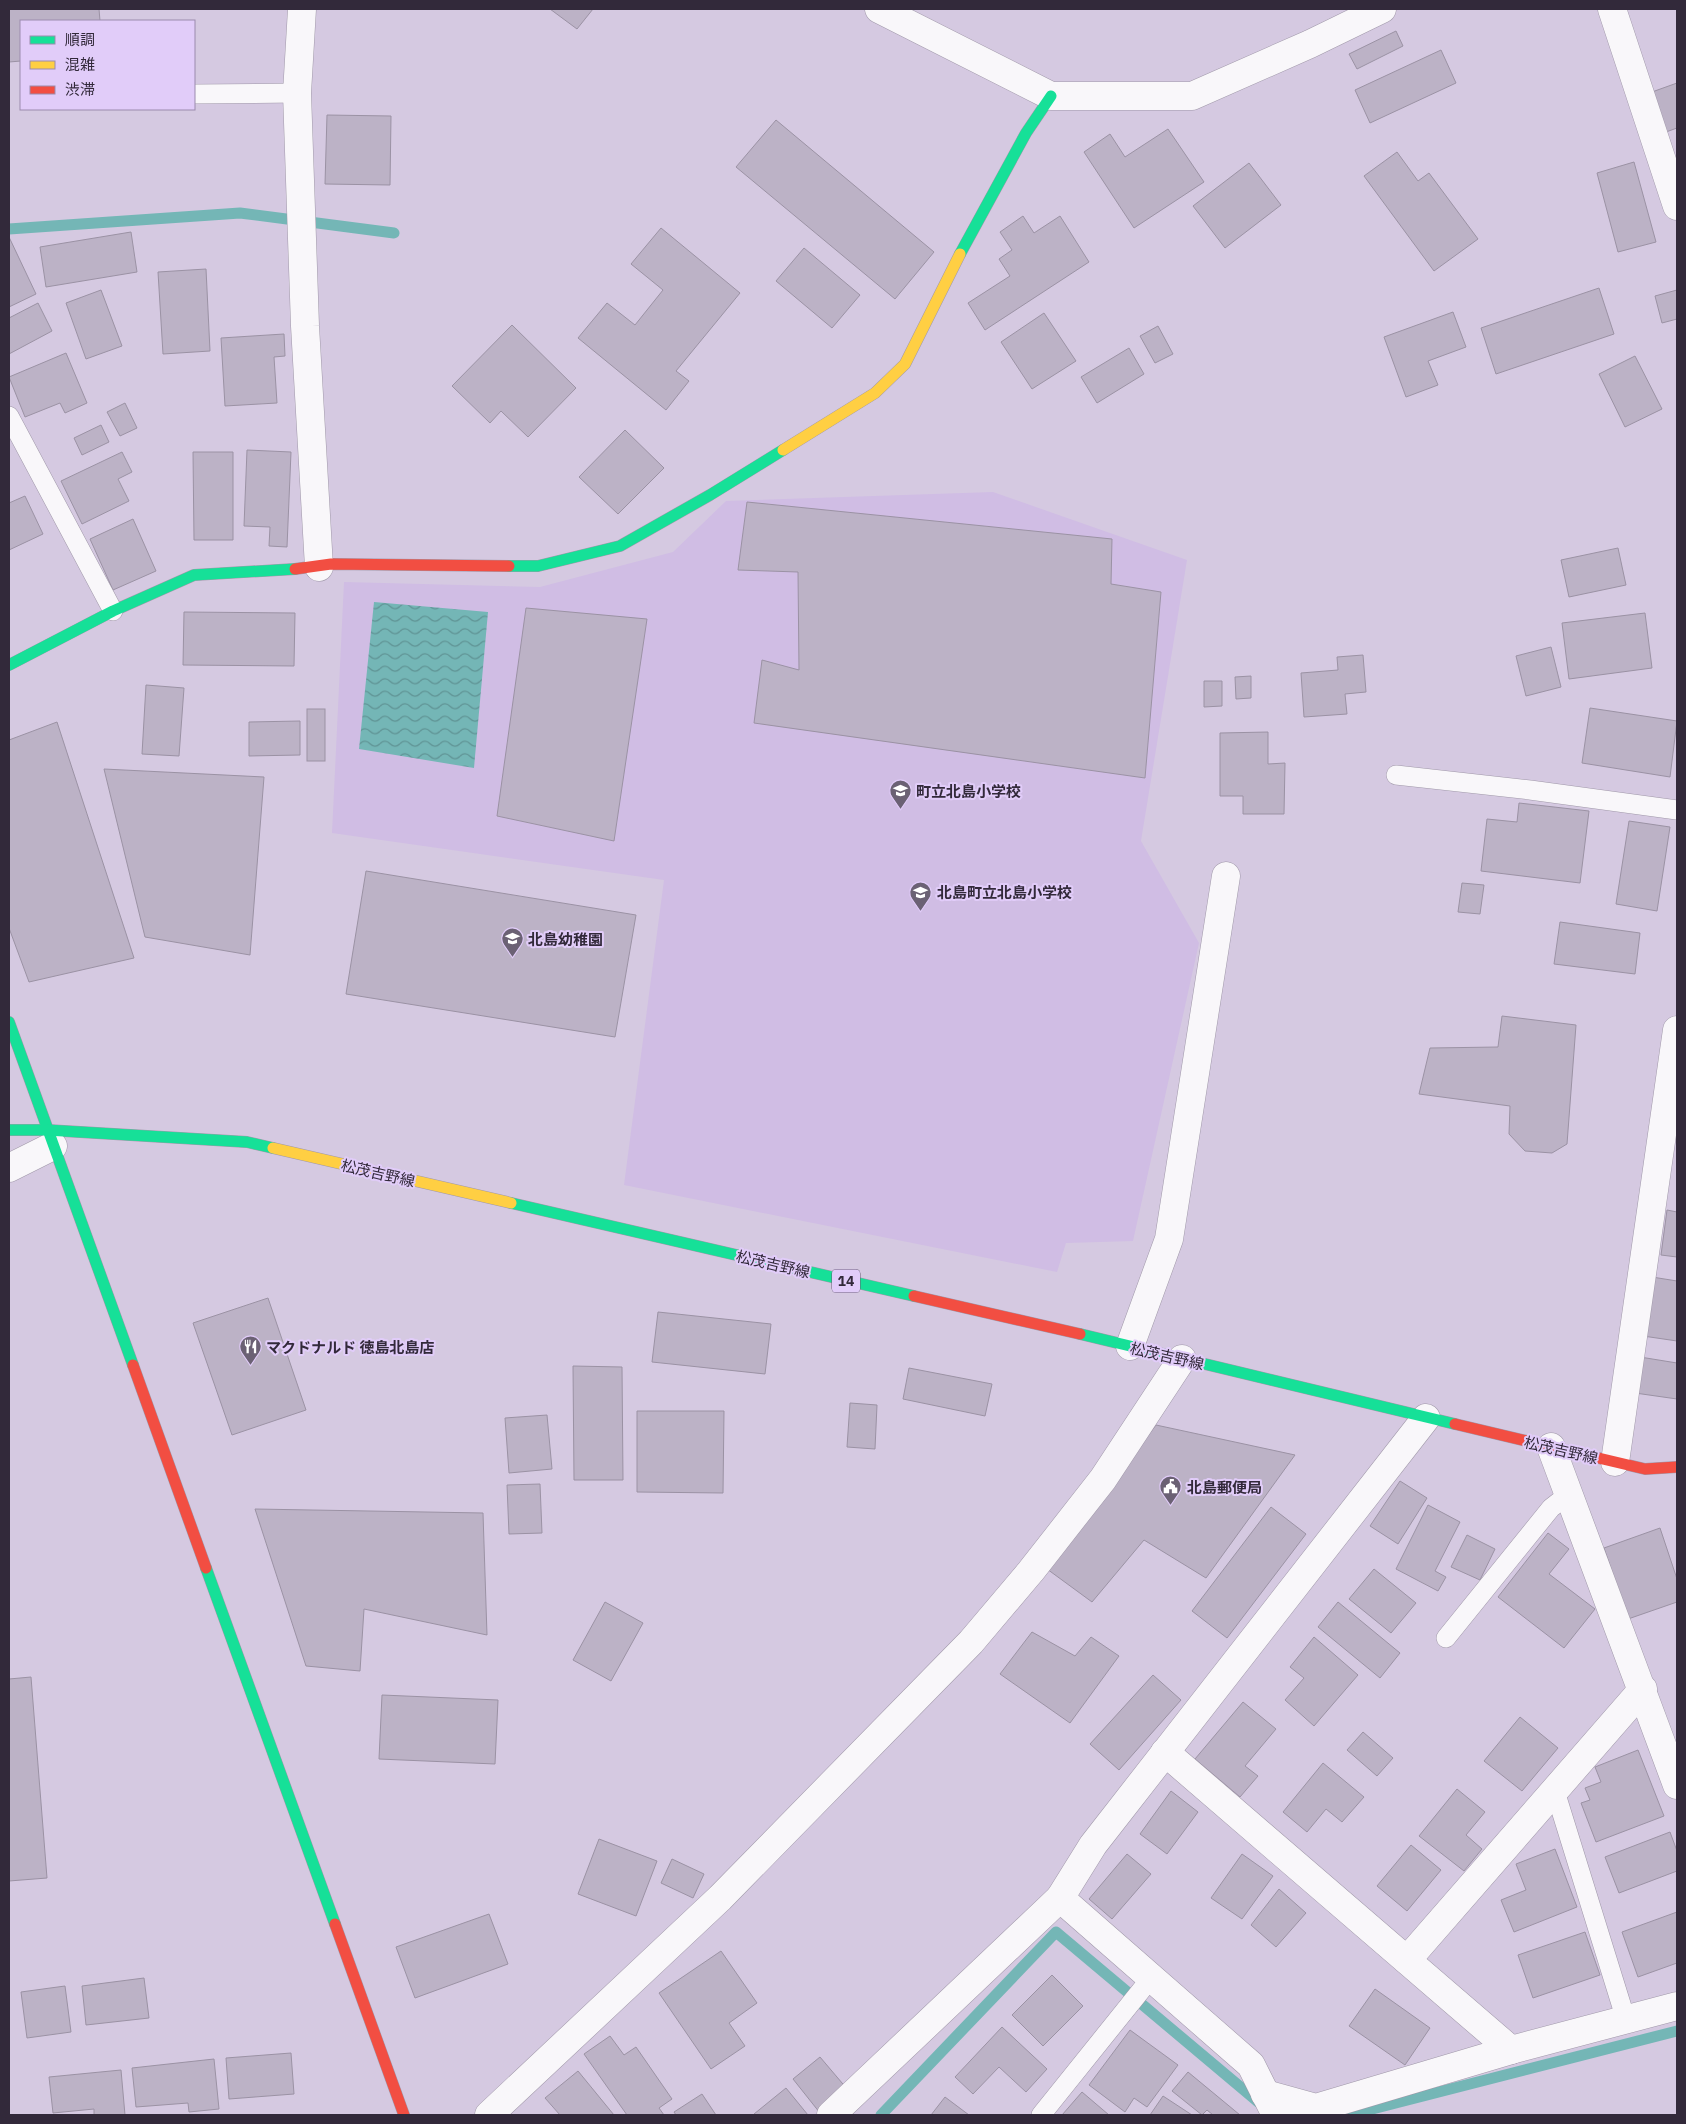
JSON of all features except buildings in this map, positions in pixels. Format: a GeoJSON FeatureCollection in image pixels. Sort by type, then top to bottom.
{"type":"FeatureCollection","features":[{"type":"Feature","properties":{"kind":"street"},"geometry":{"type":"LineString","coordinates":[[302,9],[297,93],[306,326],[319,567]]}},
{"type":"Feature","properties":{"kind":"street"},"geometry":{"type":"LineString","coordinates":[[879,9],[1051,96],[1192,96],[1310,44],[1382,9]]}},
{"type":"Feature","properties":{"kind":"street"},"geometry":{"type":"LineString","coordinates":[[1612,9],[1677,206]]}},
{"type":"Feature","properties":{"kind":"street"},"geometry":{"type":"LineString","coordinates":[[9,665],[113,611],[194,575],[319,567],[331,564],[538,566],[620,546],[710,495],[875,393],[905,364],[976,222],[1026,132],[1051,96]]}},
{"type":"Feature","properties":{"kind":"street"},"geometry":{"type":"LineString","coordinates":[[1130,1346],[1169,1239],[1226,876]]}},
{"type":"Feature","properties":{"kind":"street"},"geometry":{"type":"LineString","coordinates":[[9,1022],[404,2115]]}},
{"type":"Feature","properties":{"kind":"street"},"geometry":{"type":"LineString","coordinates":[[1615,1462],[1677,1030]]}},
{"type":"Feature","properties":{"kind":"street","name":"松茂吉野線"},"geometry":{"type":"LineString","coordinates":[[9,1130],[50,1138],[247,1142],[1130,1346],[1645,1469],[1677,1467]]}},
{"type":"Feature","properties":{"kind":"street"},"geometry":{"type":"LineString","coordinates":[[9,1168],[50,1138]]}},
{"type":"Feature","properties":{"kind":"street"},"geometry":{"type":"LineString","coordinates":[[489,2115],[720,1898],[971,1642],[1031,1571],[1103,1479],[1182,1359]]}},
{"type":"Feature","properties":{"kind":"street"},"geometry":{"type":"LineString","coordinates":[[831,2115],[1060,1898],[1093,1844],[1426,1418]]}},
{"type":"Feature","properties":{"kind":"street"},"geometry":{"type":"LineString","coordinates":[[1551,1447],[1677,1784]]}},
{"type":"Feature","properties":{"kind":"street"},"geometry":{"type":"LineString","coordinates":[[1407,1960],[1643,1689]]}},
{"type":"Feature","properties":{"kind":"street"},"geometry":{"type":"LineString","coordinates":[[1165,1752],[1511,2050]]}},
{"type":"Feature","properties":{"kind":"street"},"geometry":{"type":"LineString","coordinates":[[1060,1898],[1251,2065],[1271,2104],[1316,2108],[1511,2050],[1677,2006]]}},
{"type":"Feature","properties":{"kind":"lane"},"geometry":{"type":"LineString","coordinates":[[195,94],[297,93]]}},
{"type":"Feature","properties":{"kind":"lane"},"geometry":{"type":"LineString","coordinates":[[9,416],[113,611]]}},
{"type":"Feature","properties":{"kind":"lane"},"geometry":{"type":"LineString","coordinates":[[1396,775],[1530,790],[1677,810]]}},
{"type":"Feature","properties":{"kind":"lane"},"geometry":{"type":"LineString","coordinates":[[1446,1638],[1551,1508],[1569,1494]]}},
{"type":"Feature","properties":{"kind":"lane"},"geometry":{"type":"LineString","coordinates":[[1555,1791],[1626,2020]]}},
{"type":"Feature","properties":{"kind":"lane"},"geometry":{"type":"LineString","coordinates":[[1041,2115],[1152,1978]]}},
{"type":"Feature","properties":{"kind":"shaded area","name":"北島町立北島小学校"},"geometry":{"type":"Polygon","coordinates":[[[993,492],[1187,560],[1141,841],[1199,943],[1133,1241],[1066,1243],[1057,1272],[624,1185],[664,880],[332,833],[344,582],[540,587],[673,552],[726,501],[993,492]]]}},
{"type":"Feature","properties":{"kind":"water"},"geometry":{"type":"Polygon","coordinates":[[[374,602],[488,612],[474,768],[359,749],[374,602]]]}},
{"type":"Feature","properties":{"kind":"waterway"},"geometry":{"type":"LineString","coordinates":[[9,229],[240,213],[394,233]]}},
{"type":"Feature","properties":{"kind":"waterway"},"geometry":{"type":"LineString","coordinates":[[881,2115],[1056,1932],[1263,2106]]}},
{"type":"Feature","properties":{"kind":"waterway"},"geometry":{"type":"LineString","coordinates":[[1349,2115],[1677,2031]]}},
{"type":"Feature","properties":{"kind":"traffic: fast"},"geometry":{"type":"LineString","coordinates":[[960,254],[1026,133],[1051,96]]}},
{"type":"Feature","properties":{"kind":"traffic: fast"},"geometry":{"type":"LineString","coordinates":[[509,566],[538,566],[620,546],[710,495],[783,450]]}},
{"type":"Feature","properties":{"kind":"traffic: fast"},"geometry":{"type":"LineString","coordinates":[[9,665],[113,611],[194,575],[295,569]]}},
{"type":"Feature","properties":{"kind":"traffic: fast"},"geometry":{"type":"LineString","coordinates":[[9,1022],[133,1365]]}},
{"type":"Feature","properties":{"kind":"traffic: fast"},"geometry":{"type":"LineString","coordinates":[[9,1130],[47,1130],[247,1142],[273,1148]]}},
{"type":"Feature","properties":{"kind":"traffic: fast"},"geometry":{"type":"LineString","coordinates":[[511,1203],[914,1296]]}},
{"type":"Feature","properties":{"kind":"traffic: fast"},"geometry":{"type":"LineString","coordinates":[[1080,1334],[1455,1424]]}},
{"type":"Feature","properties":{"kind":"traffic: fast"},"geometry":{"type":"LineString","coordinates":[[206,1568],[335,1924]]}},
{"type":"Feature","properties":{"kind":"traffic: slow"},"geometry":{"type":"LineString","coordinates":[[783,450],[875,393],[905,364],[960,254]]}},
{"type":"Feature","properties":{"kind":"traffic: slow"},"geometry":{"type":"LineString","coordinates":[[273,1148],[511,1203]]}},
{"type":"Feature","properties":{"kind":"traffic: jam"},"geometry":{"type":"LineString","coordinates":[[295,569],[331,564],[509,566]]}},
{"type":"Feature","properties":{"kind":"traffic: jam"},"geometry":{"type":"LineString","coordinates":[[914,1296],[1080,1334]]}},
{"type":"Feature","properties":{"kind":"traffic: jam"},"geometry":{"type":"LineString","coordinates":[[133,1365],[206,1568]]}},
{"type":"Feature","properties":{"kind":"traffic: jam"},"geometry":{"type":"LineString","coordinates":[[1455,1424],[1645,1469],[1677,1467]]}},
{"type":"Feature","properties":{"kind":"traffic: jam"},"geometry":{"type":"LineString","coordinates":[[335,1924],[404,2115]]}},
{"type":"Feature","properties":{"kind":"place","name":"町立北島小学校"},"geometry":{"type":"Point","coordinates":[900,810]}},
{"type":"Feature","properties":{"kind":"place","name":"北島町立北島小学校"},"geometry":{"type":"Point","coordinates":[921,911]}},
{"type":"Feature","properties":{"kind":"place","name":"北島幼稚園"},"geometry":{"type":"Point","coordinates":[512,958]}},
{"type":"Feature","properties":{"kind":"place","name":"マクドナルド 徳島北島店"},"geometry":{"type":"Point","coordinates":[250,1366]}},
{"type":"Feature","properties":{"kind":"place","name":"北島郵便局"},"geometry":{"type":"Point","coordinates":[1171,1506]}}]}
